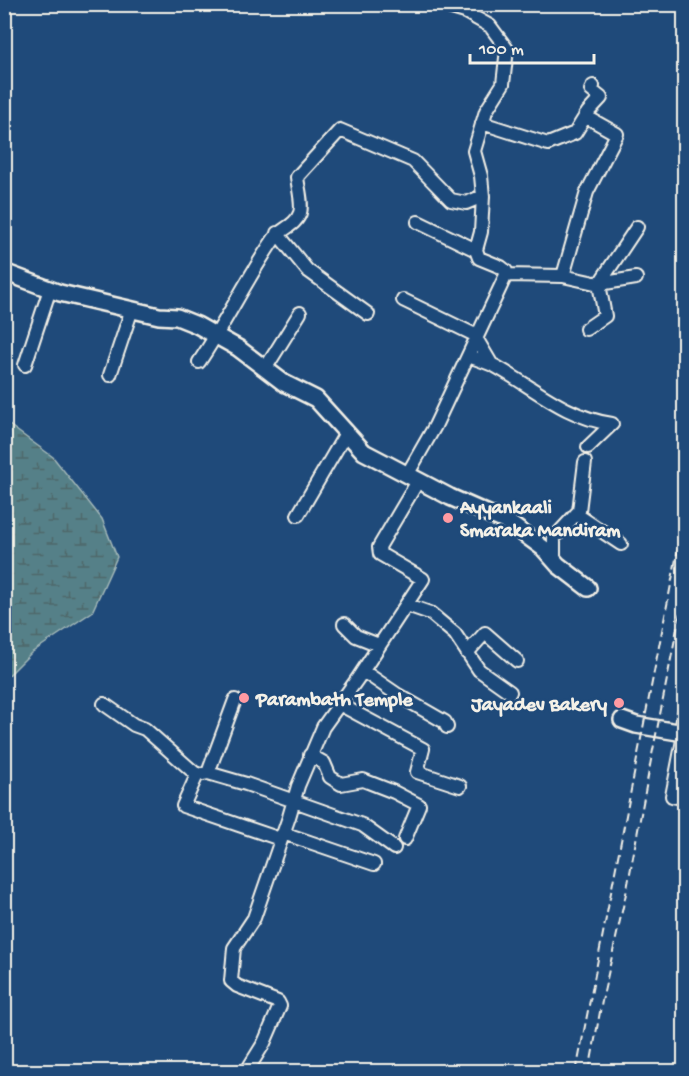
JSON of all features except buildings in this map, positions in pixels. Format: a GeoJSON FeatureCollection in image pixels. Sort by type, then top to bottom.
{"type":"FeatureCollection","features":[{"type":"Feature","properties":{"kind":"main road"},"geometry":{"type":"LineString","coordinates":[[4,272],[96,303],[159,316],[177,317],[197,325],[238,348],[284,383],[316,399],[364,452],[481,512],[509,523],[543,548],[554,561],[588,588]]}},
{"type":"Feature","properties":{"kind":"main road"},"geometry":{"type":"LineString","coordinates":[[622,720],[636,725],[683,733]]}},
{"type":"Feature","properties":{"kind":"street"},"geometry":{"type":"LineString","coordinates":[[246,1071],[268,1035],[280,1003],[237,986],[231,981],[234,948],[254,918],[298,786],[323,727],[423,579],[380,554],[379,547],[506,275],[506,271],[501,267],[479,258],[476,250],[481,232],[483,196],[481,176],[474,151],[486,111],[503,84],[507,49],[490,26],[464,8],[438,4]]}},
{"type":"Feature","properties":{"kind":"street"},"geometry":{"type":"LineString","coordinates":[[483,123],[548,144],[575,133],[585,117],[602,98],[591,90],[593,86]]}},
{"type":"Feature","properties":{"kind":"street"},"geometry":{"type":"LineString","coordinates":[[563,276],[587,192],[617,134],[585,117]]}},
{"type":"Feature","properties":{"kind":"street"},"geometry":{"type":"LineString","coordinates":[[199,362],[277,233],[293,225],[301,212],[297,177],[340,130],[413,161],[451,200],[466,203],[483,196]]}},
{"type":"Feature","properties":{"kind":"street"},"geometry":{"type":"LineString","coordinates":[[418,222],[476,250]]}},
{"type":"Feature","properties":{"kind":"street"},"geometry":{"type":"LineString","coordinates":[[586,329],[605,316],[599,284],[637,227]]}},
{"type":"Feature","properties":{"kind":"street"},"geometry":{"type":"LineString","coordinates":[[277,233],[307,270],[368,314]]}},
{"type":"Feature","properties":{"kind":"street"},"geometry":{"type":"LineString","coordinates":[[506,275],[563,276],[599,284],[636,278]]}},
{"type":"Feature","properties":{"kind":"street"},"geometry":{"type":"LineString","coordinates":[[24,366],[50,289]]}},
{"type":"Feature","properties":{"kind":"street"},"geometry":{"type":"LineString","coordinates":[[403,300],[477,337],[492,365]]}},
{"type":"Feature","properties":{"kind":"street"},"geometry":{"type":"LineString","coordinates":[[110,375],[132,309]]}},
{"type":"Feature","properties":{"kind":"street"},"geometry":{"type":"LineString","coordinates":[[265,369],[300,313]]}},
{"type":"Feature","properties":{"kind":"street"},"geometry":{"type":"LineString","coordinates":[[468,356],[492,365],[531,391],[568,411],[601,423],[612,424],[588,447]]}},
{"type":"Feature","properties":{"kind":"street"},"geometry":{"type":"LineString","coordinates":[[298,515],[346,433]]}},
{"type":"Feature","properties":{"kind":"street"},"geometry":{"type":"LineString","coordinates":[[554,561],[554,538],[579,511],[585,462]]}},
{"type":"Feature","properties":{"kind":"street"},"geometry":{"type":"LineString","coordinates":[[576,514],[621,544]]}},
{"type":"Feature","properties":{"kind":"street"},"geometry":{"type":"LineString","coordinates":[[407,605],[430,613],[455,634],[479,670],[510,692]]}},
{"type":"Feature","properties":{"kind":"street"},"geometry":{"type":"LineString","coordinates":[[344,624],[356,636],[379,645]]}},
{"type":"Feature","properties":{"kind":"street"},"geometry":{"type":"LineString","coordinates":[[467,653],[485,633],[517,661]]}},
{"type":"Feature","properties":{"kind":"street"},"geometry":{"type":"LineString","coordinates":[[363,671],[398,696],[445,722],[447,727]]}},
{"type":"Feature","properties":{"kind":"street"},"geometry":{"type":"LineString","coordinates":[[235,700],[202,774],[183,806],[374,864]]}},
{"type":"Feature","properties":{"kind":"street"},"geometry":{"type":"LineString","coordinates":[[104,704],[145,729],[202,774],[246,783],[362,825],[394,848]]}},
{"type":"Feature","properties":{"kind":"street"},"geometry":{"type":"LineString","coordinates":[[339,704],[423,749],[417,772],[460,786]]}},
{"type":"Feature","properties":{"kind":"street"},"geometry":{"type":"LineString","coordinates":[[684,713],[683,733],[672,796],[684,798]]}},
{"type":"Feature","properties":{"kind":"street"},"geometry":{"type":"LineString","coordinates":[[310,755],[324,763],[330,777],[341,784],[363,780],[419,805],[405,839]]}},
{"type":"Feature","properties":{"kind":"green space"},"geometry":{"type":"Polygon","coordinates":[[[5,422],[53,457],[102,519],[117,557],[92,612],[31,653],[5,679],[5,422]]]}},
{"type":"Feature","properties":{"kind":"railway"},"geometry":{"type":"LineString","coordinates":[[576,1072],[684,518]]}},
{"type":"Feature","properties":{"kind":"railway"},"geometry":{"type":"LineString","coordinates":[[589,1072],[684,593]]}},
{"type":"Feature","properties":{"kind":"place","name":"Ayyankaali Smaraka Mandiram"},"geometry":{"type":"Point","coordinates":[448,518]}},
{"type":"Feature","properties":{"kind":"place","name":"Parambath Temple"},"geometry":{"type":"Point","coordinates":[244,698]}},
{"type":"Feature","properties":{"kind":"place","name":"Jayadev Bakery"},"geometry":{"type":"Point","coordinates":[619,703]}}]}
